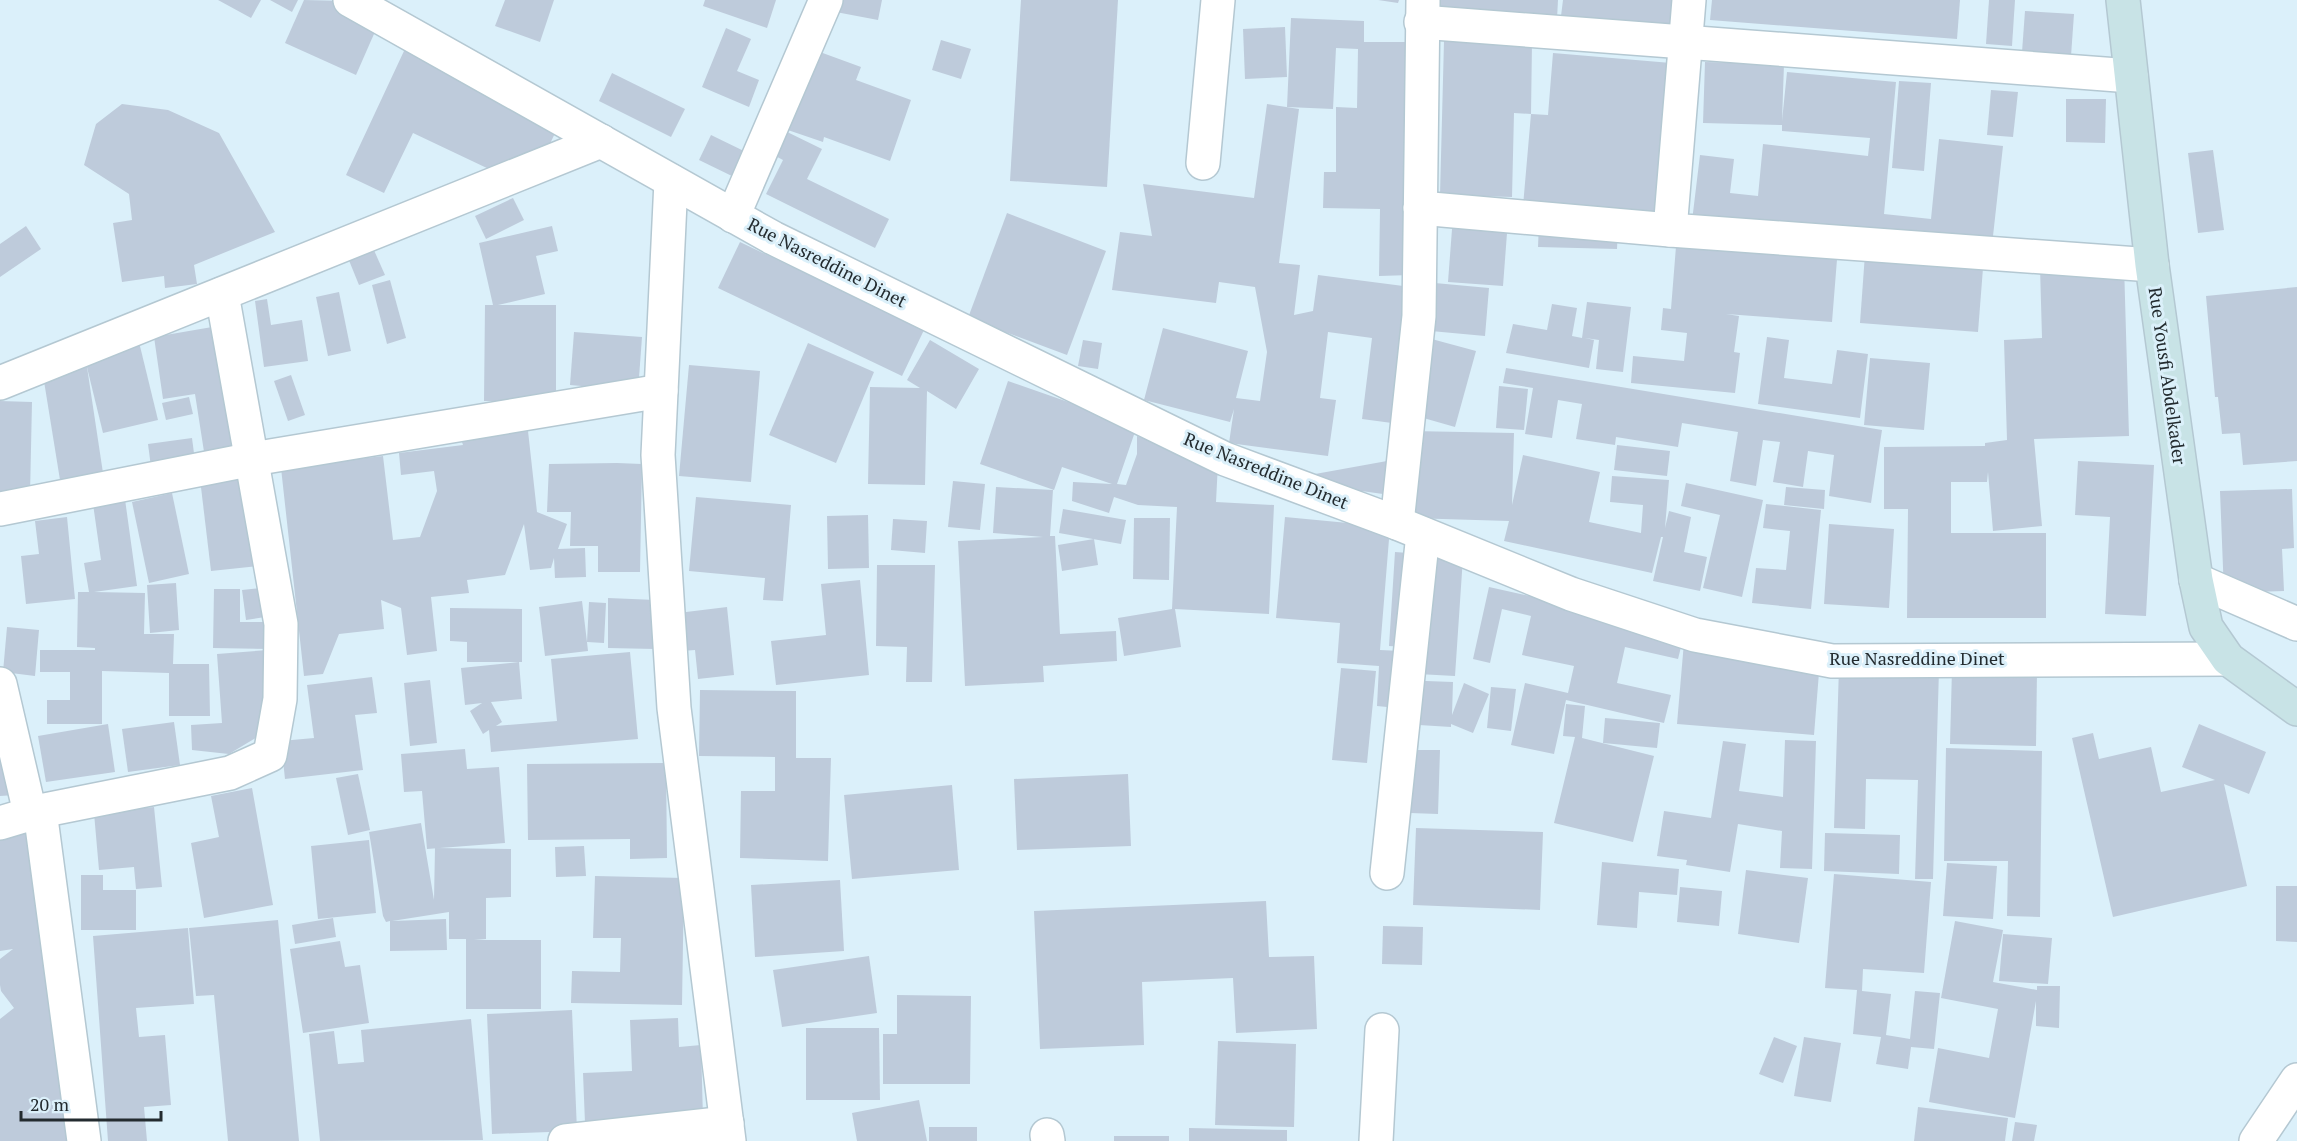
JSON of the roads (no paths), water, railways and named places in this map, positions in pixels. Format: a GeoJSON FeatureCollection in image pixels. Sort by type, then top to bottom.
{"type":"FeatureCollection","features":[{"type":"Feature","properties":{"kind":"main road","name":"Rue Yousfi Abdelkader"},"geometry":{"type":"LineString","coordinates":[[2123,0],[2151,265],[2196,580],[2206,627],[2228,659],[2297,709]]}},
{"type":"Feature","properties":{"kind":"street","name":"Rue Nasreddine Dinet"},"geometry":{"type":"LineString","coordinates":[[350,0],[773,238],[1225,459],[1410,529],[1571,594],[1695,635],[1832,661],[2228,659]]}},
{"type":"Feature","properties":{"kind":"street"},"geometry":{"type":"LineString","coordinates":[[733,216],[826,0]]}},
{"type":"Feature","properties":{"kind":"street"},"geometry":{"type":"LineString","coordinates":[[1203,163],[1218,0]]}},
{"type":"Feature","properties":{"kind":"street"},"geometry":{"type":"LineString","coordinates":[[1670,230],[1689,0]]}},
{"type":"Feature","properties":{"kind":"street"},"geometry":{"type":"LineString","coordinates":[[1387,873],[1410,529],[1419,316],[1422,11],[1685,42],[2131,76]]}},
{"type":"Feature","properties":{"kind":"street"},"geometry":{"type":"LineString","coordinates":[[0,383],[601,141]]}},
{"type":"Feature","properties":{"kind":"street"},"geometry":{"type":"LineString","coordinates":[[565,1141],[728,1132],[675,708],[657,455],[671,181]]}},
{"type":"Feature","properties":{"kind":"street"},"geometry":{"type":"LineString","coordinates":[[1420,208],[1670,230],[2151,265]]}},
{"type":"Feature","properties":{"kind":"street"},"geometry":{"type":"LineString","coordinates":[[23,816],[230,773],[270,755],[280,699],[281,624],[222,294]]}},
{"type":"Feature","properties":{"kind":"street"},"geometry":{"type":"LineString","coordinates":[[0,509],[253,459],[661,391]]}},
{"type":"Feature","properties":{"kind":"street"},"geometry":{"type":"LineString","coordinates":[[2196,580],[2297,624]]}},
{"type":"Feature","properties":{"kind":"street"},"geometry":{"type":"LineString","coordinates":[[0,684],[84,1141]]}},
{"type":"Feature","properties":{"kind":"street"},"geometry":{"type":"LineString","coordinates":[[1376,1141],[1382,1030]]}},
{"type":"Feature","properties":{"kind":"street"},"geometry":{"type":"LineString","coordinates":[[2256,1141],[2297,1080]]}}]}
